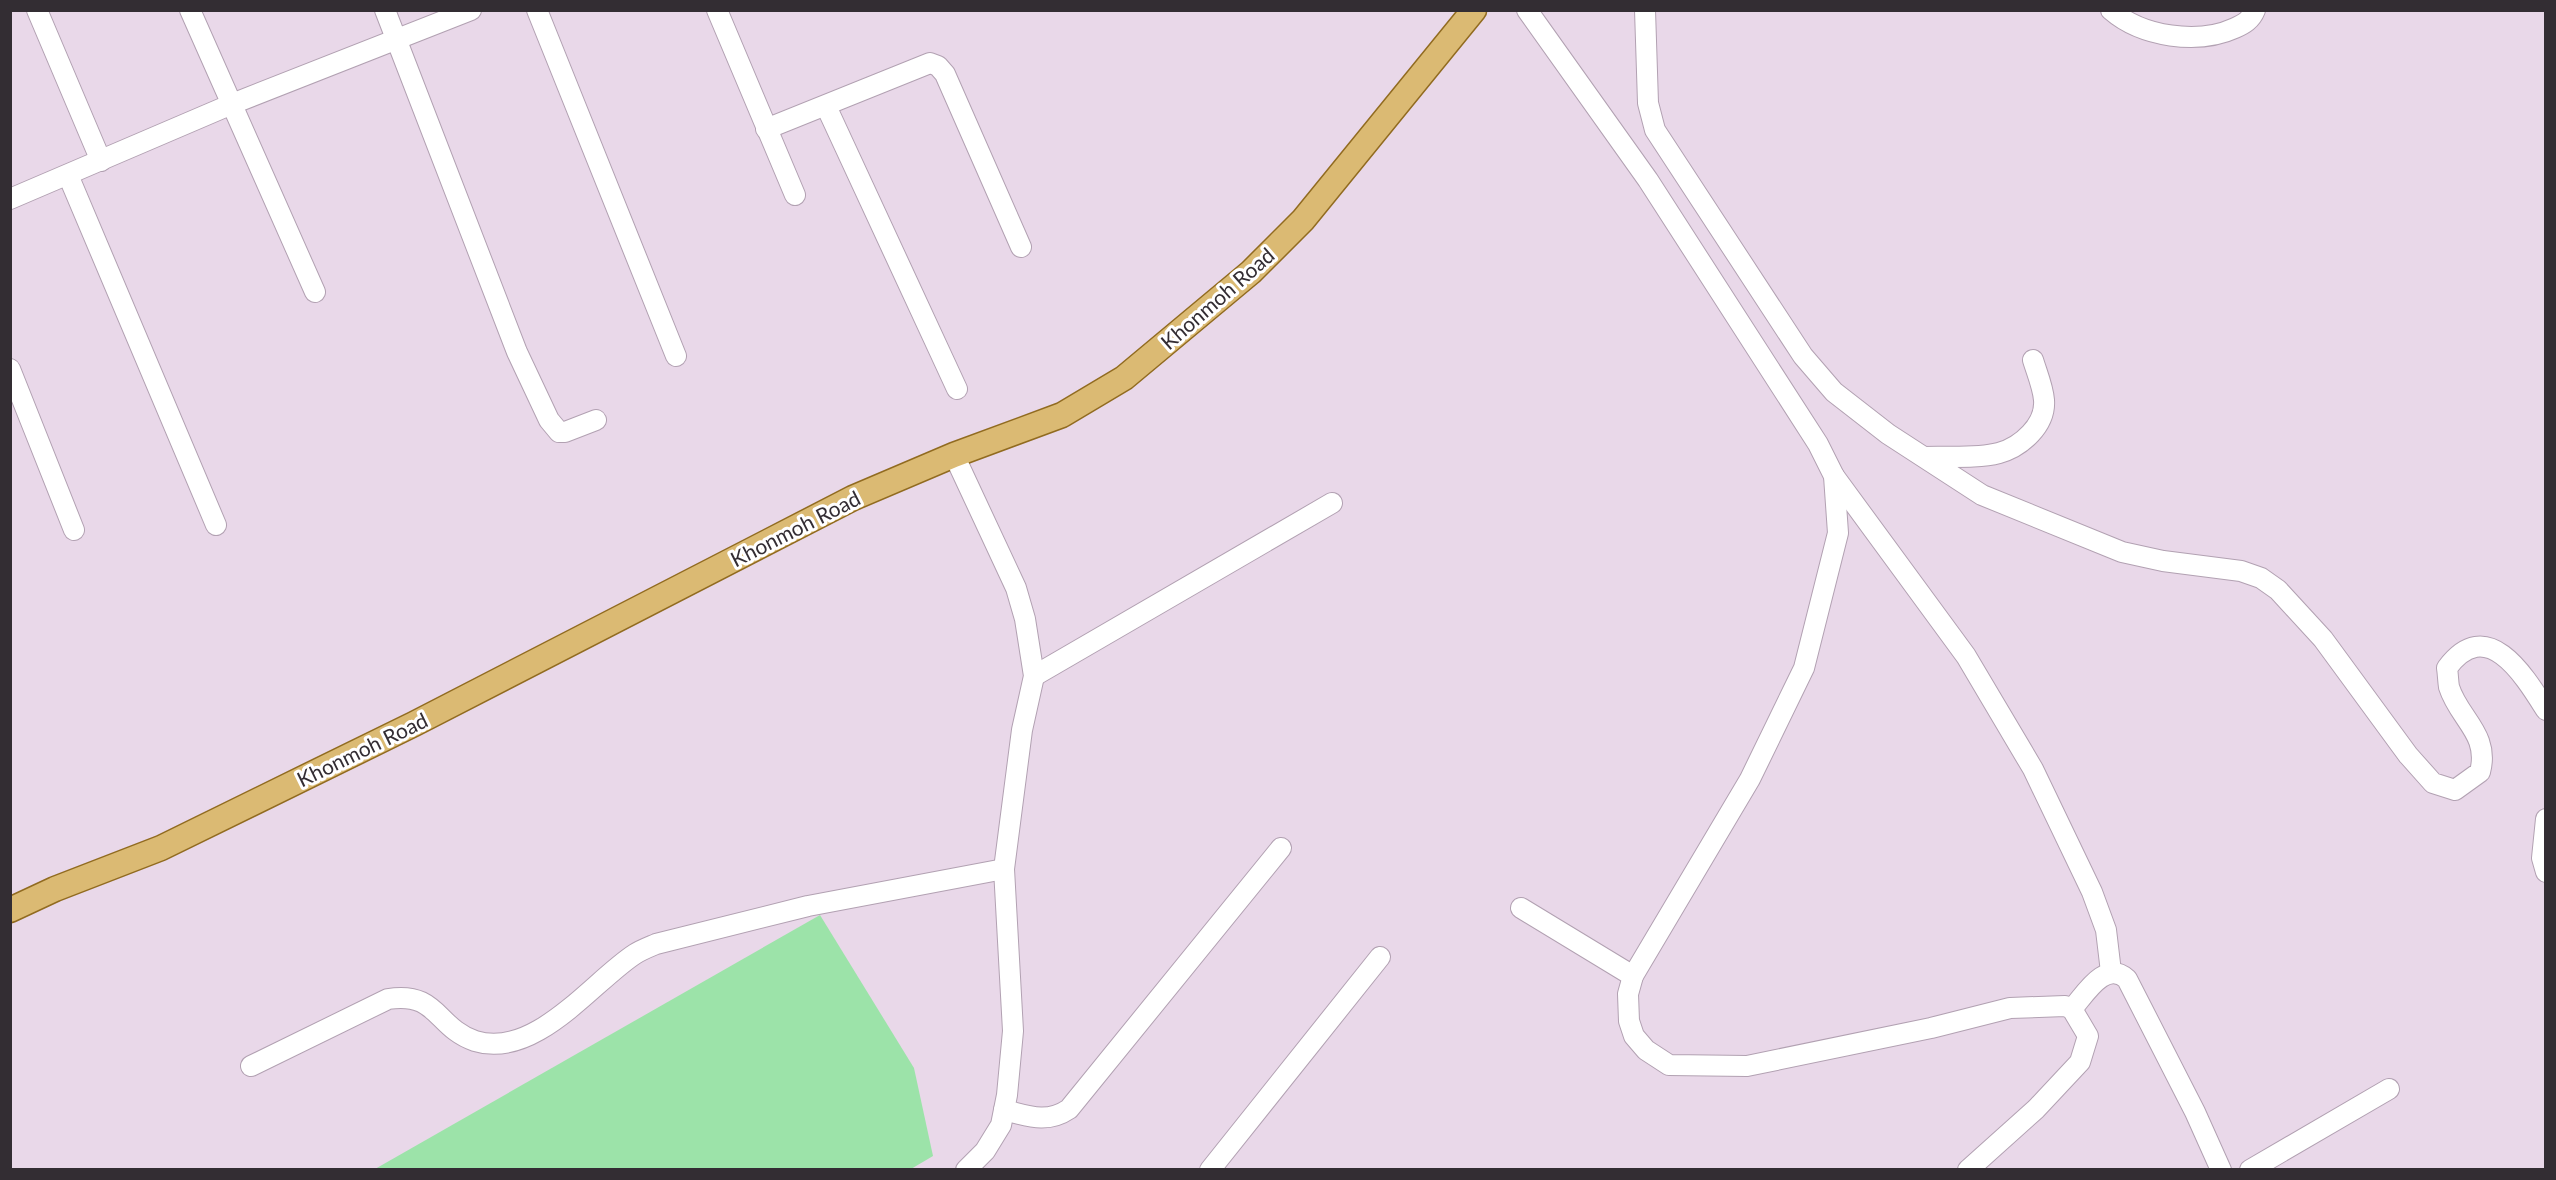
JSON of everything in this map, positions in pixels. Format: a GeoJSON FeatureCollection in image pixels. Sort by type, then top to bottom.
{"type":"FeatureCollection","features":[{"type":"Feature","properties":{"kind":"main road","name":"Khonmoh Road"},"geometry":{"type":"LineString","coordinates":[[10,910],[55,889],[161,848],[414,724],[853,498],[954,455],[1062,415],[1124,378],[1251,272],[1303,220],[1474,10]]}},
{"type":"Feature","properties":{"kind":"street"},"geometry":{"type":"LineString","coordinates":[[37,10],[101,161]]}},
{"type":"Feature","properties":{"kind":"street"},"geometry":{"type":"LineString","coordinates":[[190,10],[315,292]]}},
{"type":"Feature","properties":{"kind":"street"},"geometry":{"type":"LineString","coordinates":[[385,10],[517,352],[549,420],[559,432],[565,432],[596,420]]}},
{"type":"Feature","properties":{"kind":"street"},"geometry":{"type":"LineString","coordinates":[[10,199],[232,104],[471,10]]}},
{"type":"Feature","properties":{"kind":"street"},"geometry":{"type":"LineString","coordinates":[[537,10],[676,356]]}},
{"type":"Feature","properties":{"kind":"street"},"geometry":{"type":"LineString","coordinates":[[717,10],[795,195]]}},
{"type":"Feature","properties":{"kind":"street"},"geometry":{"type":"LineString","coordinates":[[1527,10],[1648,180],[1818,444],[1834,476],[1966,656],[2033,769],[2092,892],[2106,930],[2110,972]]}},
{"type":"Feature","properties":{"kind":"street"},"geometry":{"type":"LineString","coordinates":[[1645,10],[1648,103],[1655,130],[1673,161],[1803,356],[1834,392],[1888,434],[1982,495],[2122,552],[2163,561],[2241,570],[2261,578],[2278,590],[2323,639],[2408,755],[2433,783],[2455,790],[2480,772],[2484,758],[2478,736],[2449,687],[2447,668],[2457,654],[2474,647],[2490,648],[2506,656],[2546,710]]}},
{"type":"Feature","properties":{"kind":"street"},"geometry":{"type":"LineString","coordinates":[[2110,10],[2132,24],[2184,38],[2201,39],[2247,22],[2255,10]]}},
{"type":"Feature","properties":{"kind":"street"},"geometry":{"type":"LineString","coordinates":[[766,129],[930,63],[938,66],[945,74],[1021,247]]}},
{"type":"Feature","properties":{"kind":"street"},"geometry":{"type":"LineString","coordinates":[[826,106],[957,389]]}},
{"type":"Feature","properties":{"kind":"street"},"geometry":{"type":"LineString","coordinates":[[68,175],[216,525]]}},
{"type":"Feature","properties":{"kind":"street"},"geometry":{"type":"LineString","coordinates":[[1924,457],[1999,453],[2024,439],[2039,425],[2043,412],[2044,399],[2033,360]]}},
{"type":"Feature","properties":{"kind":"street"},"geometry":{"type":"LineString","coordinates":[[10,369],[74,530]]}},
{"type":"Feature","properties":{"kind":"street"},"geometry":{"type":"LineString","coordinates":[[954,455],[1016,588],[1034,676],[1022,730],[1004,869],[1013,1031],[1004,1110],[1001,1125],[985,1151],[966,1170]]}},
{"type":"Feature","properties":{"kind":"street"},"geometry":{"type":"LineString","coordinates":[[1834,476],[1838,533],[1804,668],[1750,779],[1633,976],[1628,1003],[1629,1021],[1634,1036],[1646,1050],[1669,1065],[1747,1066],[1931,1028],[2010,1008],[2065,1006],[2072,1009],[2088,1035],[2080,1062],[2036,1109],[1968,1170]]}},
{"type":"Feature","properties":{"kind":"street"},"geometry":{"type":"LineString","coordinates":[[1034,676],[1332,503]]}},
{"type":"Feature","properties":{"kind":"street"},"geometry":{"type":"LineString","coordinates":[[2546,819],[2542,858],[2546,872]]}},
{"type":"Feature","properties":{"kind":"street"},"geometry":{"type":"LineString","coordinates":[[1004,1110],[1042,1119],[1058,1117],[1069,1109],[1281,848]]}},
{"type":"Feature","properties":{"kind":"street"},"geometry":{"type":"LineString","coordinates":[[251,1066],[388,999],[406,996],[423,1001],[462,1034],[476,1041],[503,1043],[546,1026],[572,1010],[635,954],[656,944],[808,906],[1004,869]]}},
{"type":"Feature","properties":{"kind":"street"},"geometry":{"type":"LineString","coordinates":[[1521,908],[1633,976]]}},
{"type":"Feature","properties":{"kind":"street"},"geometry":{"type":"LineString","coordinates":[[1210,1170],[1380,957]]}},
{"type":"Feature","properties":{"kind":"street"},"geometry":{"type":"LineString","coordinates":[[2072,1009],[2100,978],[2110,972],[2119,972],[2127,979],[2195,1112],[2221,1170]]}},
{"type":"Feature","properties":{"kind":"street"},"geometry":{"type":"LineString","coordinates":[[2250,1170],[2389,1089]]}},
{"type":"Feature","properties":{"kind":"green space"},"geometry":{"type":"Polygon","coordinates":[[[820,915],[914,1068],[933,1156],[911,1169],[375,1169],[820,915]]]}}]}
